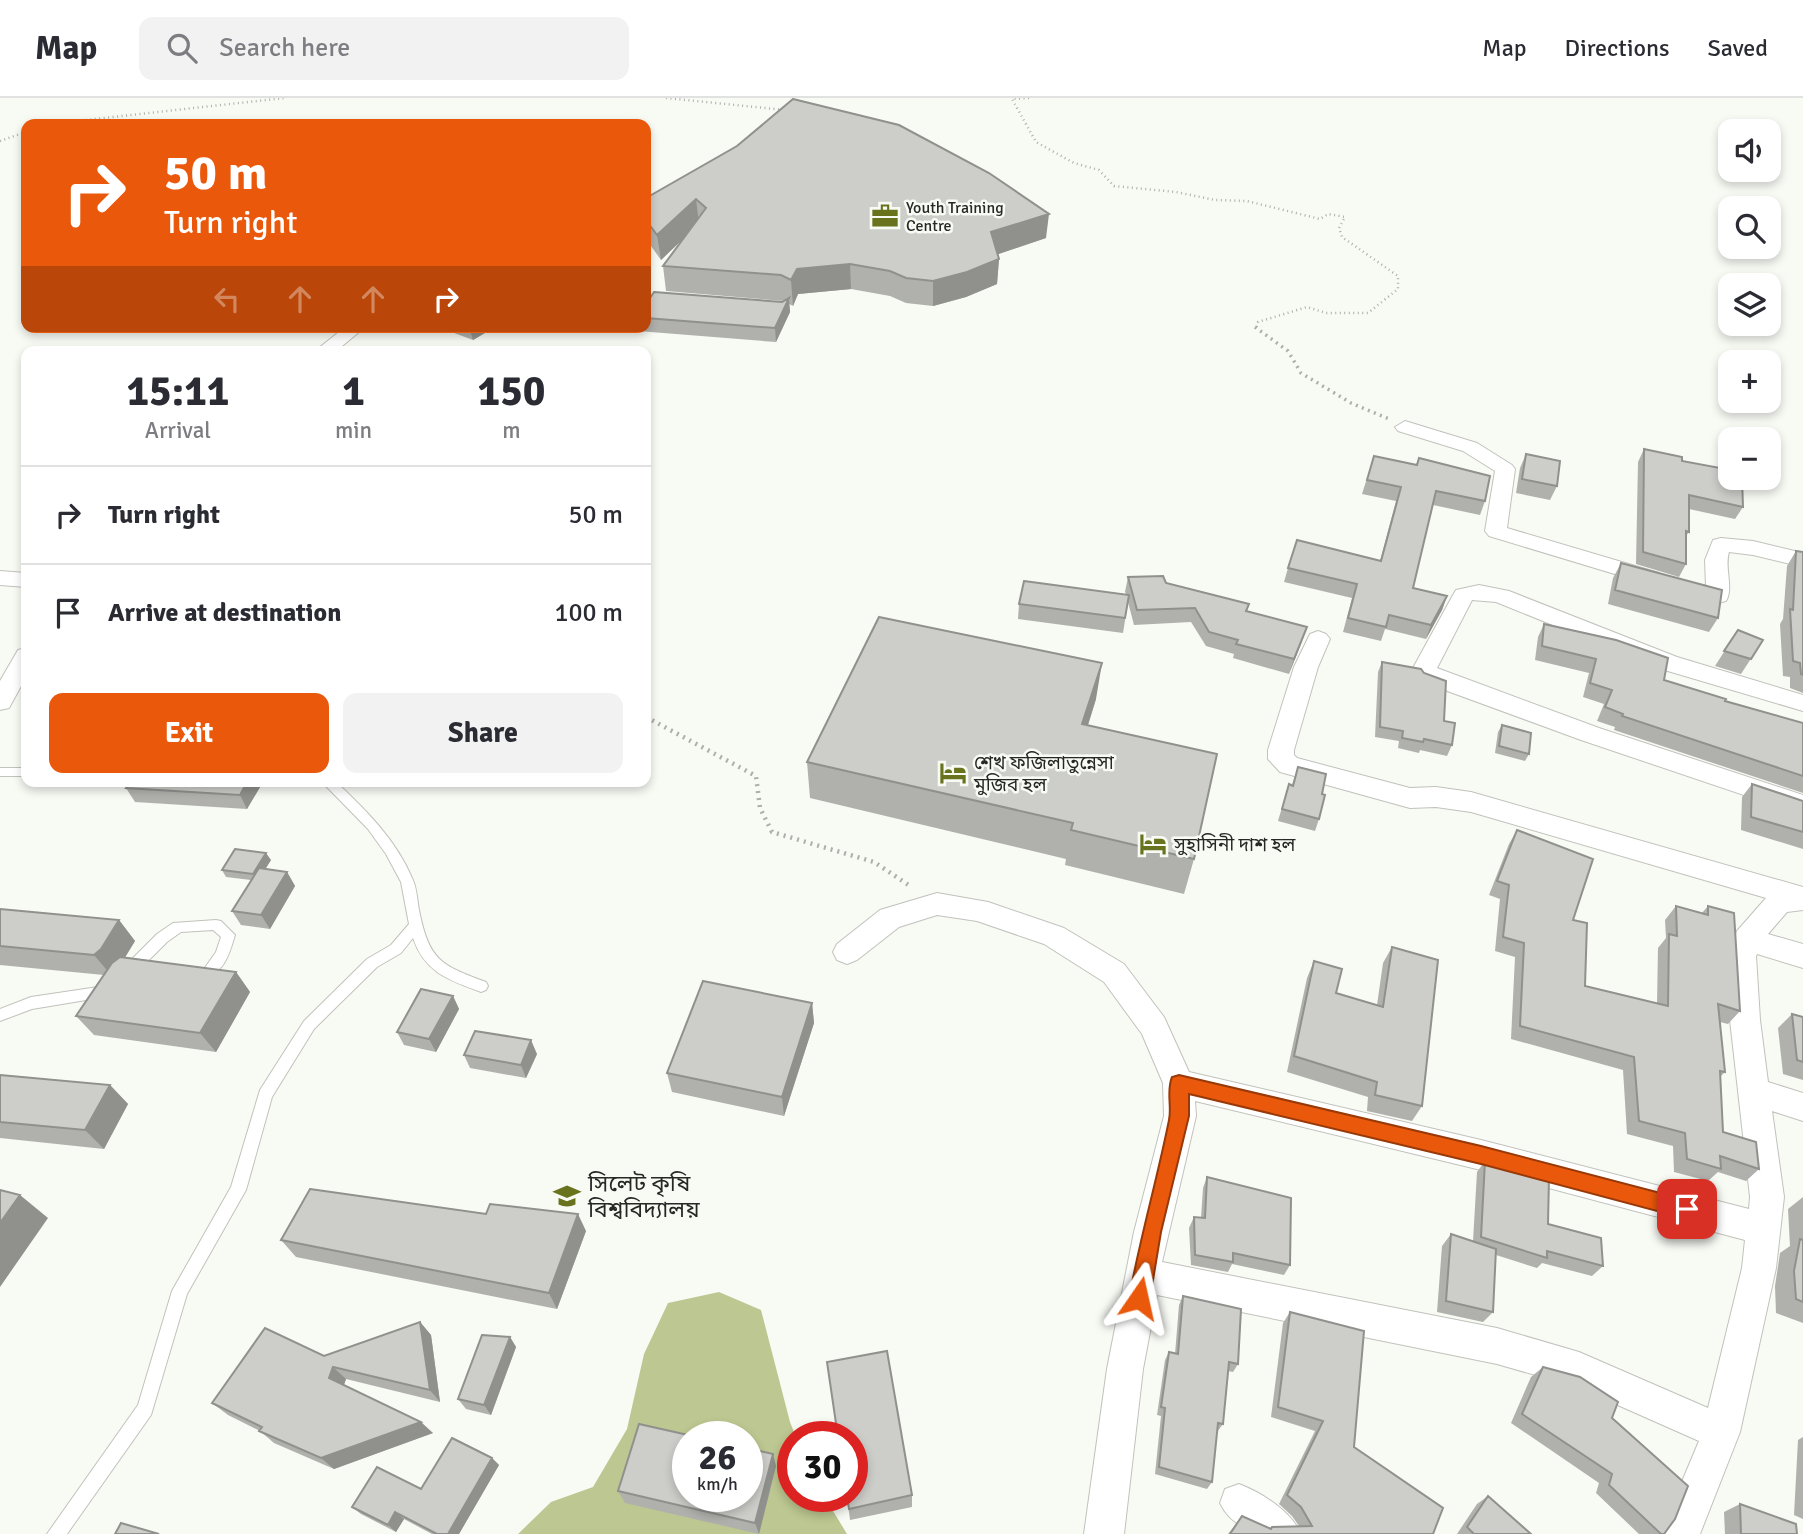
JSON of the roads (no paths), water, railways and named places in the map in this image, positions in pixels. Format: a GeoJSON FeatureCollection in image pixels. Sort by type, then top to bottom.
{"type":"FeatureCollection","features":[{"type":"Feature","properties":{"kind":"street"},"geometry":{"type":"LineString","coordinates":[[331,346],[348,333]]}},
{"type":"Feature","properties":{"kind":"street"},"geometry":{"type":"LineString","coordinates":[[1405,427],[1470,447],[1505,469],[1496,531],[1706,595],[1718,596],[1716,560],[1721,545],[1753,548],[1803,560]]}},
{"type":"Feature","properties":{"kind":"street"},"geometry":{"type":"LineString","coordinates":[[0,578],[21,580]]}},
{"type":"Feature","properties":{"kind":"street"},"geometry":{"type":"LineString","coordinates":[[1803,703],[1669,663],[1502,596],[1479,592],[1464,596],[1425,668],[1428,675],[1590,734],[1803,805]]}},
{"type":"Feature","properties":{"kind":"street"},"geometry":{"type":"LineString","coordinates":[[1318,639],[1306,667],[1281,750],[1281,759],[1289,765],[1410,798],[1436,797],[1471,802],[1803,898]]}},
{"type":"Feature","properties":{"kind":"street"},"geometry":{"type":"LineString","coordinates":[[0,702],[21,665]]}},
{"type":"Feature","properties":{"kind":"street"},"geometry":{"type":"LineString","coordinates":[[1680,1534],[1721,1432],[1757,1280],[1764,1229],[1767,1196],[1744,1001],[1742,956],[1746,939],[1779,902],[1803,898]]}},
{"type":"Feature","properties":{"kind":"street"},"geometry":{"type":"LineString","coordinates":[[847,952],[890,918],[937,904],[978,910],[1055,936],[1114,973],[1153,1026],[1179,1083],[1180,1116],[1151,1232],[1125,1369],[1104,1534]]}},
{"type":"Feature","properties":{"kind":"street"},"geometry":{"type":"LineString","coordinates":[[1746,939],[1803,956]]}},
{"type":"Feature","properties":{"kind":"street"},"geometry":{"type":"LineString","coordinates":[[1179,1083],[1481,1155],[1764,1229]]}},
{"type":"Feature","properties":{"kind":"street"},"geometry":{"type":"LineString","coordinates":[[1755,1092],[1803,1107]]}},
{"type":"Feature","properties":{"kind":"street"},"geometry":{"type":"LineString","coordinates":[[1144,1275],[1497,1346],[1579,1370],[1721,1432]]}},
{"type":"Feature","properties":{"kind":"street"},"geometry":{"type":"LineString","coordinates":[[1238,1503],[1281,1534]]}},
{"type":"Feature","properties":{"kind":"lane"},"geometry":{"type":"LineString","coordinates":[[0,772],[21,772]]}},
{"type":"Feature","properties":{"kind":"lane"},"geometry":{"type":"LineString","coordinates":[[333,787],[371,824],[406,878],[415,926],[424,952],[438,970],[481,986]]}},
{"type":"Feature","properties":{"kind":"lane"},"geometry":{"type":"LineString","coordinates":[[0,1015],[31,1003],[103,993],[134,967],[162,938],[178,927],[216,925],[228,935],[222,954],[211,969]]}},
{"type":"Feature","properties":{"kind":"lane"},"geometry":{"type":"LineString","coordinates":[[56,1534],[145,1409],[180,1291],[238,1190],[265,1095],[309,1025],[372,963],[396,949],[415,926]]}},
{"type":"Feature","properties":{"kind":"place","name":"Youth Training Centre"},"geometry":{"type":"Point","coordinates":[885,216]}},
{"type":"Feature","properties":{"kind":"place","name":"শেখ ফজিলাতুন্নেসা মুজিব হল"},"geometry":{"type":"Point","coordinates":[953,773]}},
{"type":"Feature","properties":{"kind":"place","name":"সুহাসিনী দাশ হল"},"geometry":{"type":"Point","coordinates":[1153,844]}},
{"type":"Feature","properties":{"kind":"place","name":"সিলেট কৃষি বিশ্ববিদ্যালয়"},"geometry":{"type":"Point","coordinates":[567,1196]}}]}
